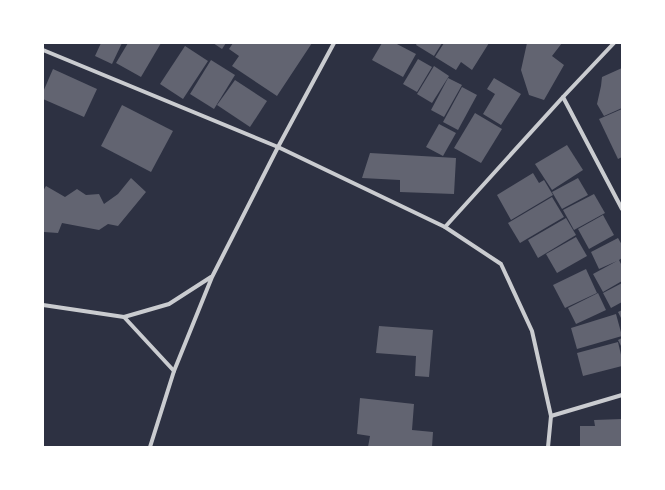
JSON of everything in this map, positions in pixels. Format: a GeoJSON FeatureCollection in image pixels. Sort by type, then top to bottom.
{"type":"FeatureCollection","features":[{"type":"Feature","properties":{"kind":"street"},"geometry":{"type":"LineString","coordinates":[[150,447],[174,371],[212,277],[278,147],[334,43]]}},
{"type":"Feature","properties":{"kind":"street"},"geometry":{"type":"LineString","coordinates":[[445,227],[562,97],[614,43]]}},
{"type":"Feature","properties":{"kind":"street"},"geometry":{"type":"LineString","coordinates":[[43,50],[278,147],[445,227],[501,264],[532,331],[551,416],[548,447]]}},
{"type":"Feature","properties":{"kind":"street"},"geometry":{"type":"LineString","coordinates":[[562,97],[622,209]]}},
{"type":"Feature","properties":{"kind":"street"},"geometry":{"type":"LineString","coordinates":[[43,305],[124,317],[169,304],[212,277]]}},
{"type":"Feature","properties":{"kind":"street"},"geometry":{"type":"LineString","coordinates":[[124,317],[174,371]]}},
{"type":"Feature","properties":{"kind":"street"},"geometry":{"type":"LineString","coordinates":[[551,416],[622,395]]}},
{"type":"Feature","properties":{"kind":"building"},"geometry":{"type":"Polygon","coordinates":[[[101,43],[122,43],[112,64],[95,56],[101,43]]]}},
{"type":"Feature","properties":{"kind":"building"},"geometry":{"type":"Polygon","coordinates":[[[128,43],[161,43],[141,77],[116,63],[128,43]]]}},
{"type":"Feature","properties":{"kind":"building"},"geometry":{"type":"Polygon","coordinates":[[[213,43],[226,43],[222,49],[213,43]]]}},
{"type":"Feature","properties":{"kind":"building"},"geometry":{"type":"Polygon","coordinates":[[[233,43],[312,43],[277,96],[232,66],[239,56],[229,49],[233,43]]]}},
{"type":"Feature","properties":{"kind":"building"},"geometry":{"type":"Polygon","coordinates":[[[382,43],[395,43],[416,54],[403,77],[372,60],[382,43]]]}},
{"type":"Feature","properties":{"kind":"building"},"geometry":{"type":"Polygon","coordinates":[[[417,43],[442,43],[434,56],[416,45],[417,43]]]}},
{"type":"Feature","properties":{"kind":"building"},"geometry":{"type":"Polygon","coordinates":[[[444,43],[489,43],[472,70],[461,62],[456,70],[435,57],[444,43]]]}},
{"type":"Feature","properties":{"kind":"building"},"geometry":{"type":"Polygon","coordinates":[[[527,43],[562,43],[552,56],[564,65],[544,100],[529,95],[521,70],[527,43]]]}},
{"type":"Feature","properties":{"kind":"building"},"geometry":{"type":"Polygon","coordinates":[[[185,46],[208,61],[183,99],[160,84],[185,46]]]}},
{"type":"Feature","properties":{"kind":"building"},"geometry":{"type":"Polygon","coordinates":[[[418,59],[432,67],[417,92],[403,84],[418,59]]]}},
{"type":"Feature","properties":{"kind":"building"},"geometry":{"type":"Polygon","coordinates":[[[211,60],[235,75],[214,109],[190,94],[211,60]]]}},
{"type":"Feature","properties":{"kind":"building"},"geometry":{"type":"Polygon","coordinates":[[[434,66],[449,76],[432,103],[417,94],[434,66]]]}},
{"type":"Feature","properties":{"kind":"building"},"geometry":{"type":"Polygon","coordinates":[[[622,68],[622,108],[604,116],[597,104],[602,77],[622,68]]]}},
{"type":"Feature","properties":{"kind":"building"},"geometry":{"type":"Polygon","coordinates":[[[53,69],[97,89],[84,117],[43,99],[43,92],[53,69]]]}},
{"type":"Feature","properties":{"kind":"building"},"geometry":{"type":"Polygon","coordinates":[[[448,78],[462,85],[444,117],[431,110],[448,78]]]}},
{"type":"Feature","properties":{"kind":"building"},"geometry":{"type":"Polygon","coordinates":[[[494,78],[521,94],[501,125],[483,114],[495,94],[487,89],[494,78]]]}},
{"type":"Feature","properties":{"kind":"building"},"geometry":{"type":"Polygon","coordinates":[[[235,80],[267,101],[250,127],[217,105],[235,80]]]}},
{"type":"Feature","properties":{"kind":"building"},"geometry":{"type":"Polygon","coordinates":[[[462,87],[477,95],[458,130],[443,122],[462,87]]]}},
{"type":"Feature","properties":{"kind":"building"},"geometry":{"type":"Polygon","coordinates":[[[122,105],[173,131],[151,172],[101,146],[122,105]]]}},
{"type":"Feature","properties":{"kind":"building"},"geometry":{"type":"Polygon","coordinates":[[[622,109],[622,157],[618,159],[599,119],[622,109]]]}},
{"type":"Feature","properties":{"kind":"building"},"geometry":{"type":"Polygon","coordinates":[[[475,113],[502,129],[481,163],[454,148],[475,113]]]}},
{"type":"Feature","properties":{"kind":"building"},"geometry":{"type":"Polygon","coordinates":[[[439,124],[456,133],[443,156],[426,147],[439,124]]]}},
{"type":"Feature","properties":{"kind":"building"},"geometry":{"type":"Polygon","coordinates":[[[567,145],[583,170],[552,190],[535,164],[567,145]]]}},
{"type":"Feature","properties":{"kind":"building"},"geometry":{"type":"Polygon","coordinates":[[[370,153],[456,158],[454,194],[400,192],[400,180],[362,178],[370,153]]]}},
{"type":"Feature","properties":{"kind":"building"},"geometry":{"type":"Polygon","coordinates":[[[533,173],[539,183],[544,180],[553,195],[511,220],[497,195],[533,173]]]}},
{"type":"Feature","properties":{"kind":"building"},"geometry":{"type":"Polygon","coordinates":[[[131,178],[146,192],[118,226],[108,224],[99,230],[62,223],[58,233],[44,232],[43,191],[46,186],[65,197],[77,189],[86,195],[99,194],[104,204],[118,194],[131,178]]]}},
{"type":"Feature","properties":{"kind":"building"},"geometry":{"type":"Polygon","coordinates":[[[578,178],[588,195],[562,209],[552,192],[578,178]]]}},
{"type":"Feature","properties":{"kind":"building"},"geometry":{"type":"Polygon","coordinates":[[[594,194],[605,213],[574,230],[563,210],[594,194]]]}},
{"type":"Feature","properties":{"kind":"building"},"geometry":{"type":"Polygon","coordinates":[[[552,197],[564,217],[520,243],[508,223],[552,197]]]}},
{"type":"Feature","properties":{"kind":"building"},"geometry":{"type":"Polygon","coordinates":[[[603,215],[614,235],[589,249],[578,229],[603,215]]]}},
{"type":"Feature","properties":{"kind":"building"},"geometry":{"type":"Polygon","coordinates":[[[566,218],[576,235],[538,258],[528,240],[566,218]]]}},
{"type":"Feature","properties":{"kind":"building"},"geometry":{"type":"Polygon","coordinates":[[[576,237],[587,256],[557,273],[546,254],[576,237]]]}},
{"type":"Feature","properties":{"kind":"building"},"geometry":{"type":"Polygon","coordinates":[[[618,238],[622,245],[622,258],[619,260],[622,266],[622,281],[603,292],[593,274],[617,261],[599,269],[591,252],[618,238]]]}},
{"type":"Feature","properties":{"kind":"building"},"geometry":{"type":"Polygon","coordinates":[[[586,269],[597,293],[565,308],[553,285],[586,269]]]}},
{"type":"Feature","properties":{"kind":"building"},"geometry":{"type":"Polygon","coordinates":[[[622,283],[622,302],[611,308],[603,293],[622,283]]]}},
{"type":"Feature","properties":{"kind":"building"},"geometry":{"type":"Polygon","coordinates":[[[598,293],[606,310],[576,324],[568,308],[598,293]]]}},
{"type":"Feature","properties":{"kind":"building"},"geometry":{"type":"Polygon","coordinates":[[[622,310],[622,320],[618,312],[622,310]]]}},
{"type":"Feature","properties":{"kind":"building"},"geometry":{"type":"Polygon","coordinates":[[[616,314],[622,336],[577,349],[571,328],[616,314]]]}},
{"type":"Feature","properties":{"kind":"building"},"geometry":{"type":"Polygon","coordinates":[[[379,326],[433,330],[429,377],[415,376],[416,356],[376,353],[379,326]]]}},
{"type":"Feature","properties":{"kind":"building"},"geometry":{"type":"Polygon","coordinates":[[[622,338],[622,348],[618,340],[622,338]]]}},
{"type":"Feature","properties":{"kind":"building"},"geometry":{"type":"Polygon","coordinates":[[[618,342],[622,366],[583,376],[577,353],[618,342]]]}},
{"type":"Feature","properties":{"kind":"building"},"geometry":{"type":"Polygon","coordinates":[[[360,398],[414,404],[412,430],[433,432],[432,447],[368,447],[370,436],[357,434],[360,398]]]}},
{"type":"Feature","properties":{"kind":"building"},"geometry":{"type":"Polygon","coordinates":[[[622,419],[622,447],[580,447],[580,426],[595,426],[594,420],[622,419]]]}}]}
